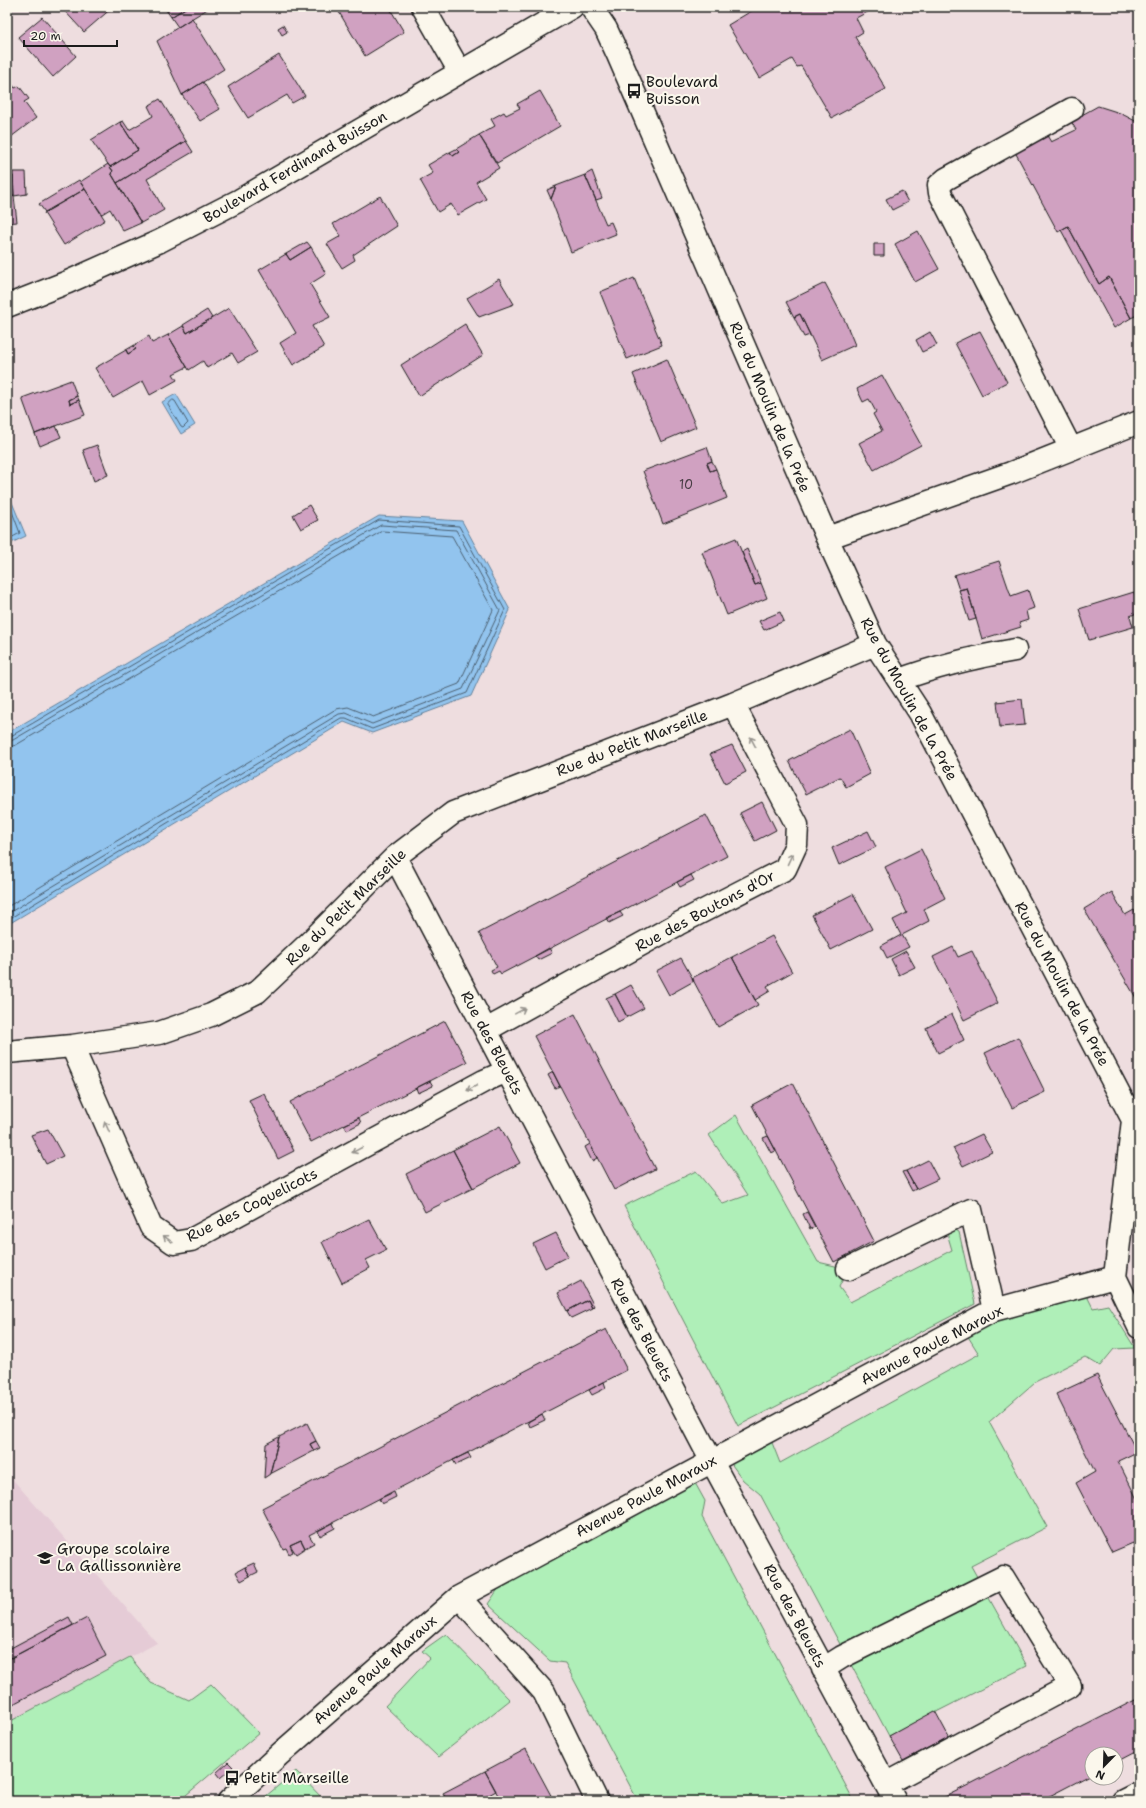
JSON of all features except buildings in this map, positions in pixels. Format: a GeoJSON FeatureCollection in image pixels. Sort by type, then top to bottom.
{"type":"FeatureCollection","features":[{"type":"Feature","properties":{"kind":"street","name":"Boulevard Ferdinand Buisson"},"geometry":{"type":"LineString","coordinates":[[7,306],[68,282],[153,244],[240,200],[572,7]]}},
{"type":"Feature","properties":{"kind":"street","name":"Rue du Moulin de la Prée"},"geometry":{"type":"LineString","coordinates":[[591,7],[606,29],[616,50],[827,538],[875,644],[920,712],[1136,1118],[1115,1277]]}},
{"type":"Feature","properties":{"kind":"street"},"geometry":{"type":"LineString","coordinates":[[426,8],[460,72]]}},
{"type":"Feature","properties":{"kind":"street"},"geometry":{"type":"LineString","coordinates":[[1071,449],[940,193],[939,185],[946,179],[1072,109]]}},
{"type":"Feature","properties":{"kind":"street"},"geometry":{"type":"LineString","coordinates":[[827,538],[1004,476],[1139,422]]}},
{"type":"Feature","properties":{"kind":"street","name":"Rue du Petit Marseille"},"geometry":{"type":"LineString","coordinates":[[7,1052],[72,1046],[159,1033],[211,1015],[257,992],[311,942],[395,857],[453,813],[733,704],[875,644]]}},
{"type":"Feature","properties":{"kind":"street"},"geometry":{"type":"LineString","coordinates":[[899,680],[927,670],[977,656],[1015,650]]}},
{"type":"Feature","properties":{"kind":"street","name":"Rue des Boutons d'Or"},"geometry":{"type":"LineString","coordinates":[[486,1030],[678,924],[785,869],[796,845],[797,826],[733,704]]}},
{"type":"Feature","properties":{"kind":"street","name":"Rue des Bleuets"},"geometry":{"type":"LineString","coordinates":[[395,857],[711,1460],[890,1793]]}},
{"type":"Feature","properties":{"kind":"street","name":"Rue des Coquelicots"},"geometry":{"type":"LineString","coordinates":[[72,1046],[151,1227],[174,1243],[191,1240],[484,1081],[507,1071]]}},
{"type":"Feature","properties":{"kind":"street"},"geometry":{"type":"LineString","coordinates":[[848,1270],[971,1210],[994,1310]]}},
{"type":"Feature","properties":{"kind":"street"},"geometry":{"type":"LineString","coordinates":[[1115,1277],[1139,1326]]}},
{"type":"Feature","properties":{"kind":"street","name":"Avenue Paule Maraux"},"geometry":{"type":"LineString","coordinates":[[229,1801],[280,1754],[459,1597],[711,1460],[994,1310],[1115,1277]]}},
{"type":"Feature","properties":{"kind":"street"},"geometry":{"type":"LineString","coordinates":[[823,1669],[842,1657],[1003,1577],[1070,1686],[890,1793]]}},
{"type":"Feature","properties":{"kind":"street"},"geometry":{"type":"LineString","coordinates":[[459,1597],[544,1692],[597,1801]]}},
{"type":"Feature","properties":{"kind":"street"},"geometry":{"type":"LineString","coordinates":[[1123,1801],[1139,1793]]}},
{"type":"Feature","properties":{"kind":"shaded area","name":"Groupe scolaire La Gallissonnière"},"geometry":{"type":"Polygon","coordinates":[[[7,1473],[157,1643],[7,1723],[7,1473]]]}},
{"type":"Feature","properties":{"kind":"green space"},"geometry":{"type":"Polygon","coordinates":[[[736,1115],[818,1262],[848,1269],[839,1287],[850,1302],[952,1250],[944,1223],[959,1232],[975,1304],[738,1426],[624,1206],[696,1171],[723,1204],[748,1195],[709,1135],[736,1115]]]}},
{"type":"Feature","properties":{"kind":"green space"},"geometry":{"type":"Polygon","coordinates":[[[1082,1286],[1093,1308],[1108,1305],[1135,1348],[1114,1349],[1100,1366],[1085,1357],[1035,1382],[989,1422],[1047,1527],[971,1566],[1027,1666],[889,1736],[760,1494],[743,1480],[724,1454],[767,1430],[780,1463],[979,1354],[962,1327],[1082,1286]]]}},
{"type":"Feature","properties":{"kind":"green space"},"geometry":{"type":"Polygon","coordinates":[[[689,1472],[705,1501],[702,1517],[854,1801],[638,1801],[565,1663],[550,1661],[488,1604],[513,1567],[689,1472]]]}},
{"type":"Feature","properties":{"kind":"green space"},"geometry":{"type":"Polygon","coordinates":[[[446,1634],[510,1700],[438,1757],[385,1706],[430,1658],[422,1651],[446,1634]]]}},
{"type":"Feature","properties":{"kind":"green space"},"geometry":{"type":"Polygon","coordinates":[[[130,1657],[151,1683],[189,1700],[211,1684],[259,1733],[179,1801],[7,1801],[7,1723],[130,1657]]]}},
{"type":"Feature","properties":{"kind":"green space"},"geometry":{"type":"Polygon","coordinates":[[[296,1771],[325,1801],[260,1801],[296,1771]]]}},
{"type":"Feature","properties":{"kind":"water"},"geometry":{"type":"Polygon","coordinates":[[[176,394],[195,425],[181,434],[162,402],[176,394]]]}},
{"type":"Feature","properties":{"kind":"water"},"geometry":{"type":"Polygon","coordinates":[[[11,500],[26,536],[7,545],[7,501],[11,500]]]}},
{"type":"Feature","properties":{"kind":"water"},"geometry":{"type":"Polygon","coordinates":[[[379,516],[462,521],[510,610],[471,696],[372,733],[344,722],[7,925],[7,733],[379,516]]]}},
{"type":"Feature","properties":{"kind":"place","name":"Boulevard Buisson"},"geometry":{"type":"Point","coordinates":[634,91]}},
{"type":"Feature","properties":{"kind":"place","name":"Groupe scolaire La Gallissonnière"},"geometry":{"type":"Point","coordinates":[45,1558]}},
{"type":"Feature","properties":{"kind":"place","name":"Petit Marseille"},"geometry":{"type":"Point","coordinates":[232,1778]}}]}
